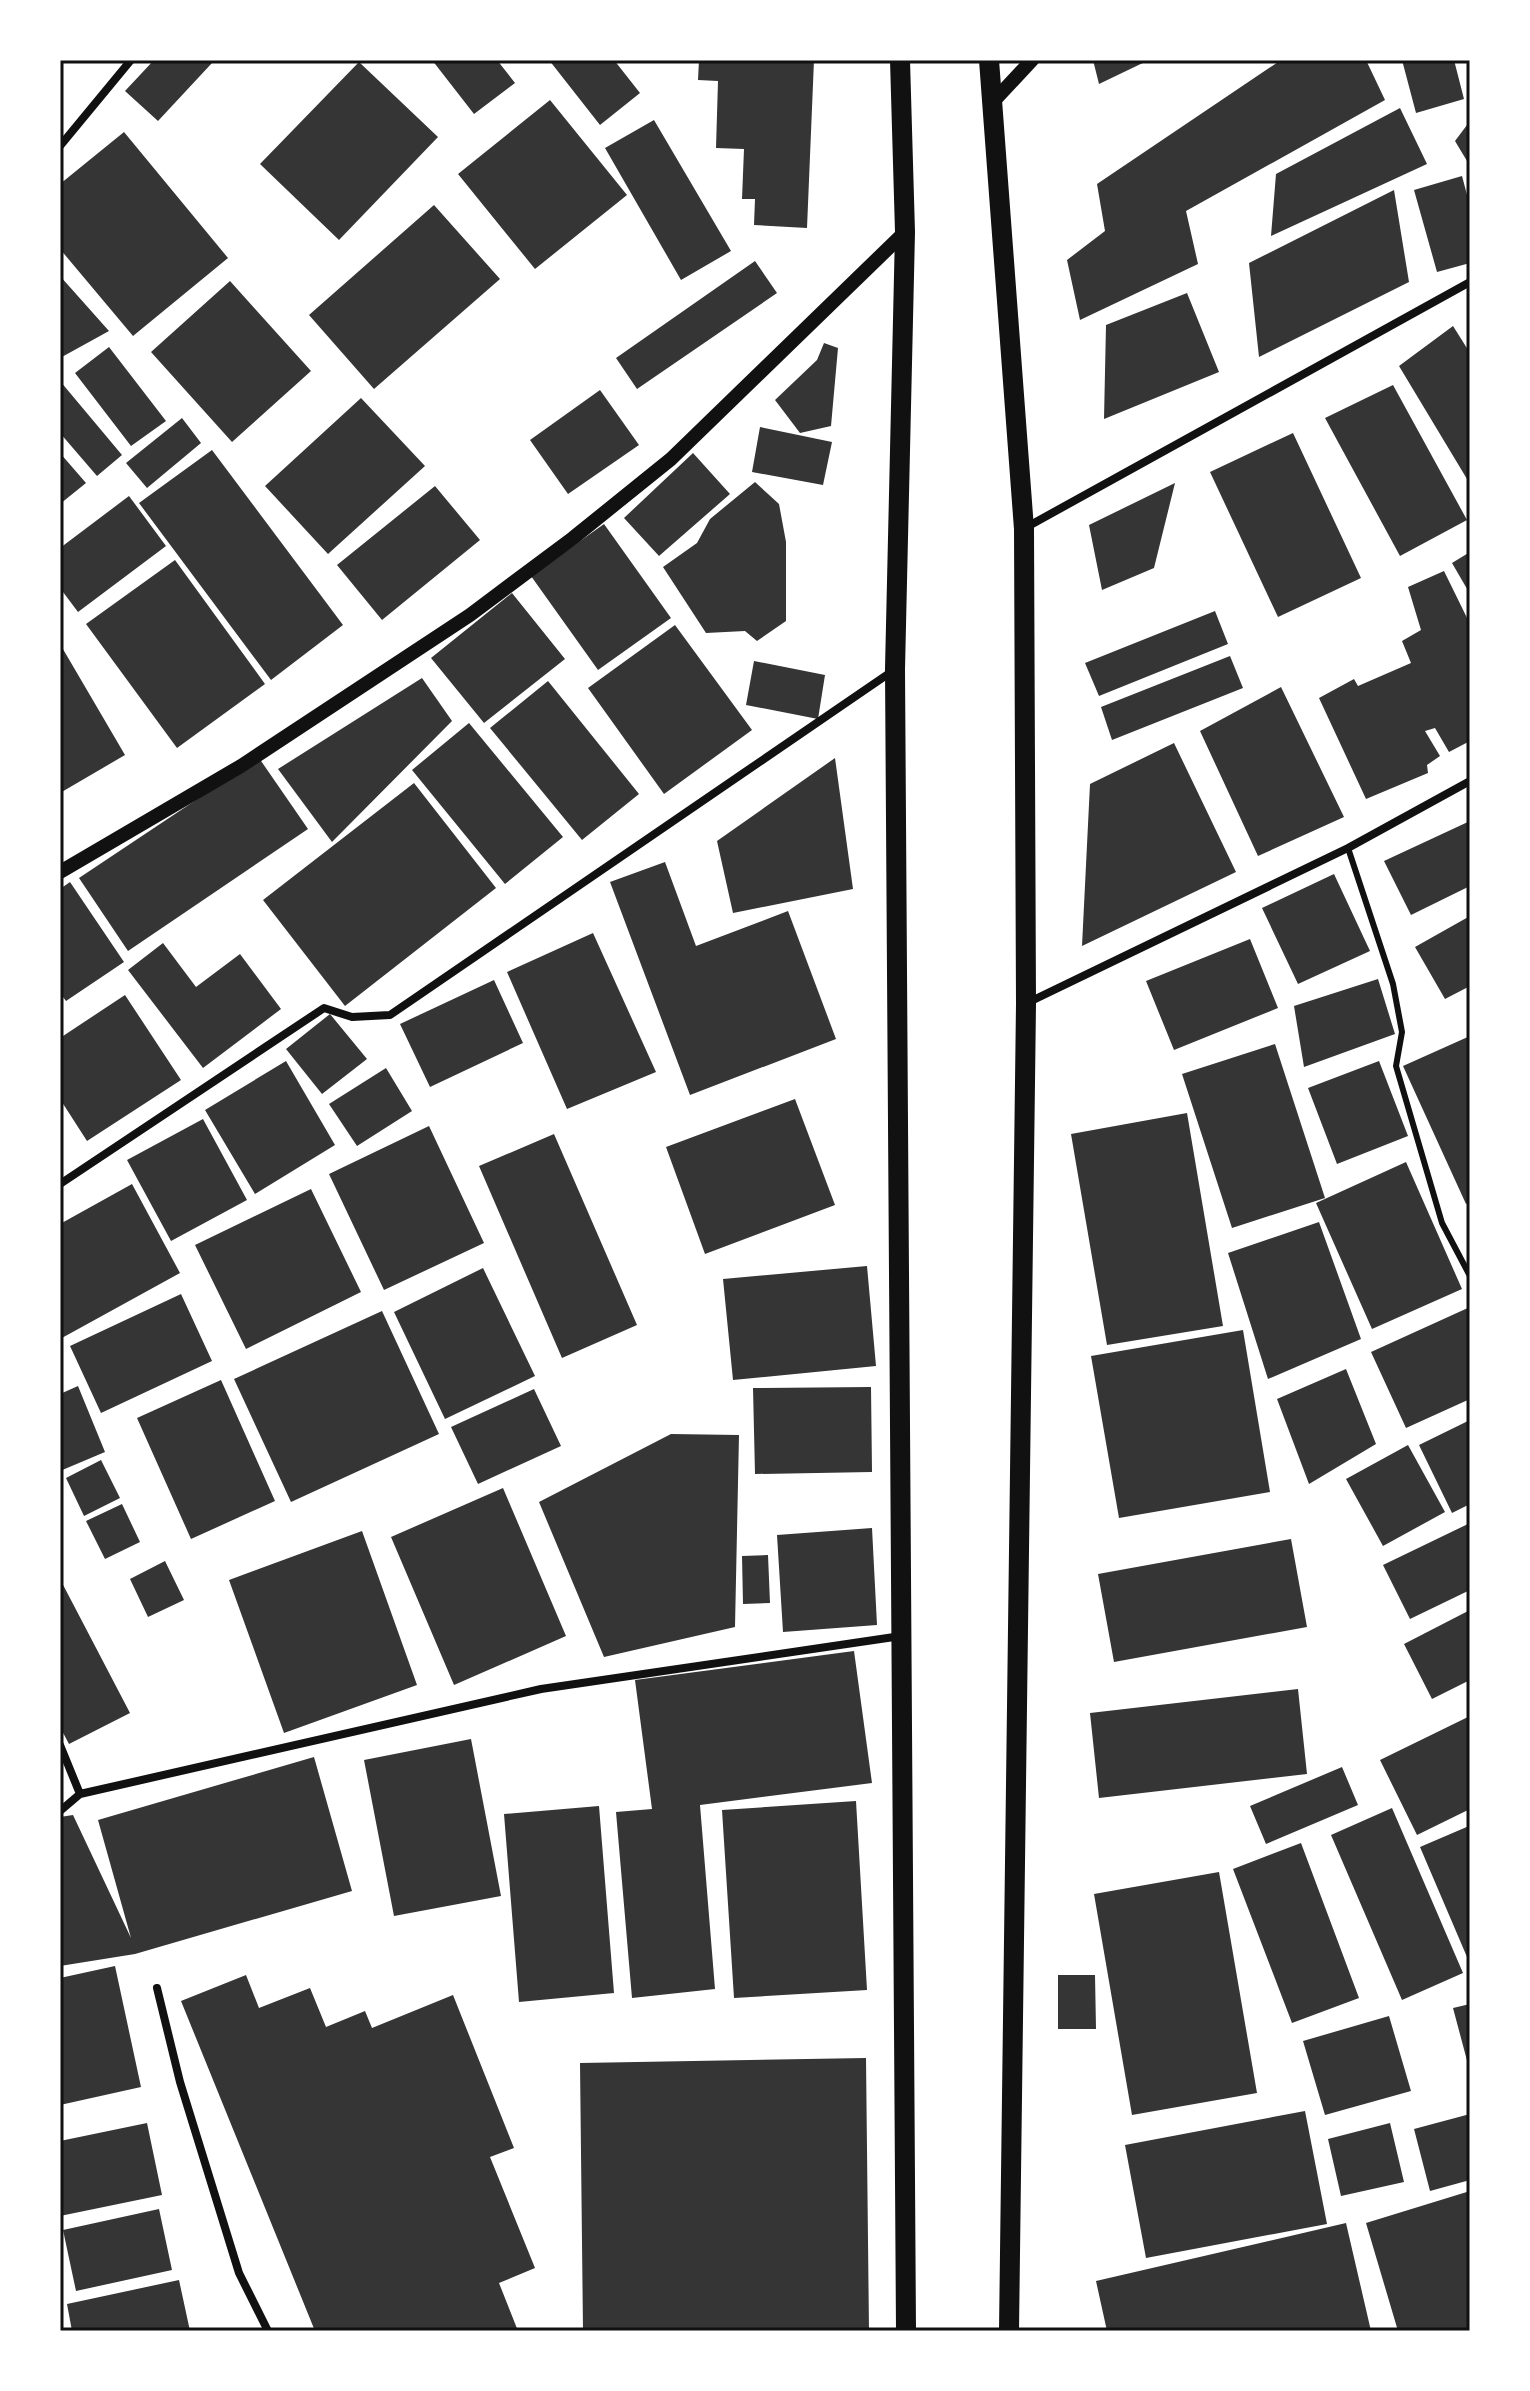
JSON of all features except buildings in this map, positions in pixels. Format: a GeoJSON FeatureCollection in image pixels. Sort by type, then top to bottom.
{"type":"FeatureCollection","features":[{"type":"Feature","properties":{"kind":"main road"},"geometry":{"type":"LineString","coordinates":[[900,60],[905,232],[895,669],[906,2331]]}},
{"type":"Feature","properties":{"kind":"main road"},"geometry":{"type":"LineString","coordinates":[[989,60],[1024,529],[1026,1004],[1009,2331]]}},
{"type":"Feature","properties":{"kind":"street"},"geometry":{"type":"LineString","coordinates":[[61,141],[131,60]]}},
{"type":"Feature","properties":{"kind":"street"},"geometry":{"type":"LineString","coordinates":[[991,104],[1032,60]]}},
{"type":"Feature","properties":{"kind":"street"},"geometry":{"type":"LineString","coordinates":[[60,872],[241,766],[470,615],[573,538],[671,459],[905,232]]}},
{"type":"Feature","properties":{"kind":"street"},"geometry":{"type":"LineString","coordinates":[[1024,529],[1470,282]]}},
{"type":"Feature","properties":{"kind":"street"},"geometry":{"type":"LineString","coordinates":[[60,1184],[324,1008],[352,1017],[390,1015],[895,669]]}},
{"type":"Feature","properties":{"kind":"street"},"geometry":{"type":"LineString","coordinates":[[1026,1004],[1348,848],[1470,781]]}},
{"type":"Feature","properties":{"kind":"street"},"geometry":{"type":"LineString","coordinates":[[60,1811],[80,1794],[541,1689],[902,1636]]}},
{"type":"Feature","properties":{"kind":"street"},"geometry":{"type":"LineString","coordinates":[[60,1745],[80,1794]]}},
{"type":"Feature","properties":{"kind":"street"},"geometry":{"type":"LineString","coordinates":[[157,1988],[180,2082],[239,2273],[268,2331]]}},
{"type":"Feature","properties":{"kind":"lane"},"geometry":{"type":"LineString","coordinates":[[1348,848],[1393,984],[1402,1032],[1396,1066],[1442,1223],[1470,1276]]}}]}
